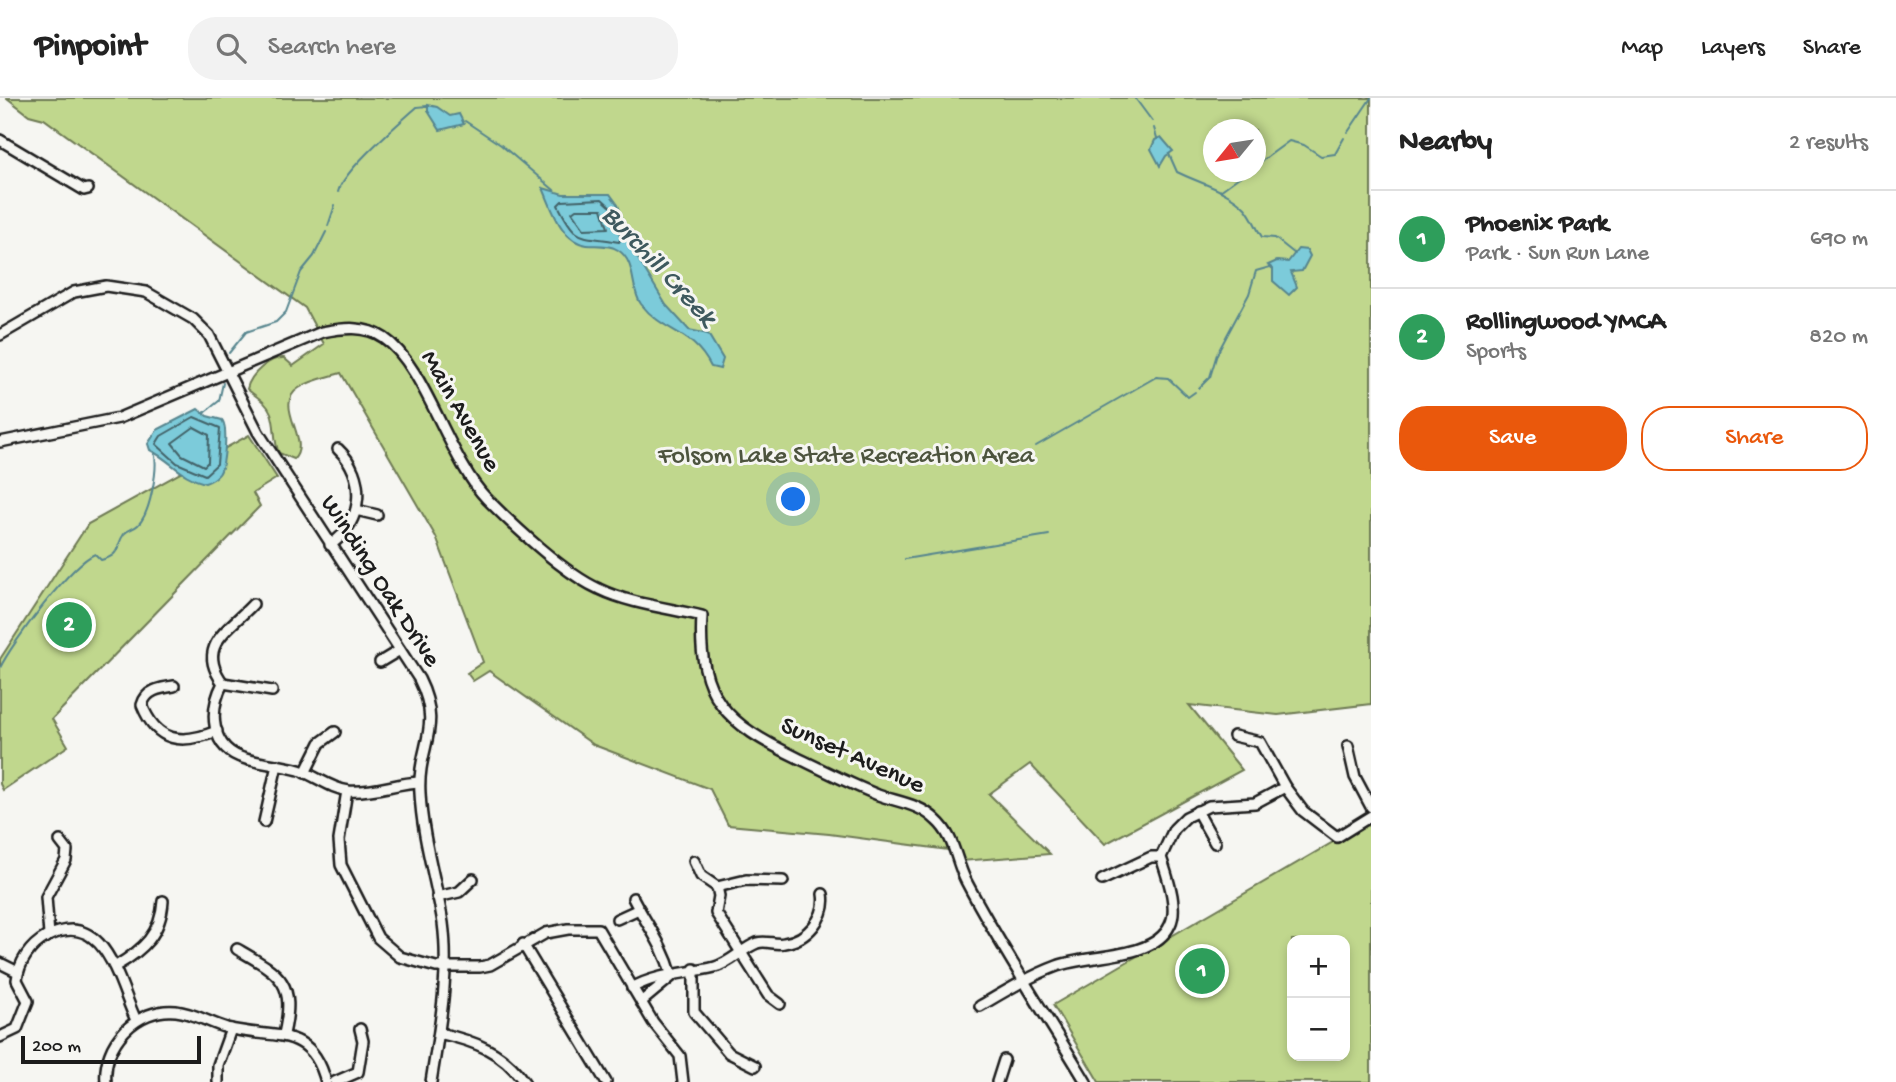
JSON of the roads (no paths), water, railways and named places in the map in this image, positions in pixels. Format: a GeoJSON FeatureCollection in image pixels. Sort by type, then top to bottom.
{"type":"FeatureCollection","features":[{"type":"Feature","properties":{"kind":"street"},"geometry":{"type":"LineString","coordinates":[[1,141],[88,189]]}},
{"type":"Feature","properties":{"kind":"street","name":"Winding Oak Drive"},"geometry":{"type":"LineString","coordinates":[[0,335],[74,292],[106,286],[130,288],[160,298],[193,319],[209,335],[258,432],[423,688],[430,714],[430,737],[419,782],[421,811],[443,923],[444,968],[439,1033],[431,1082]]}},
{"type":"Feature","properties":{"kind":"street","name":"Main Avenue"},"geometry":{"type":"LineString","coordinates":[[0,442],[119,418],[322,332],[355,328],[379,335],[404,358],[467,474],[487,499],[573,573],[599,589],[702,617]]}},
{"type":"Feature","properties":{"kind":"street"},"geometry":{"type":"LineString","coordinates":[[330,545],[347,531],[356,510],[355,468],[338,449]]}},
{"type":"Feature","properties":{"kind":"street"},"geometry":{"type":"LineString","coordinates":[[356,510],[377,515]]}},
{"type":"Feature","properties":{"kind":"street"},"geometry":{"type":"LineString","coordinates":[[223,682],[211,658],[213,646],[253,604]]}},
{"type":"Feature","properties":{"kind":"street","name":"Sunset Avenue"},"geometry":{"type":"LineString","coordinates":[[702,617],[701,654],[705,674],[717,702],[739,726],[760,740],[879,795],[917,807],[935,819],[953,842],[966,880],[1086,1082]]}},
{"type":"Feature","properties":{"kind":"street"},"geometry":{"type":"LineString","coordinates":[[380,662],[400,650]]}},
{"type":"Feature","properties":{"kind":"street"},"geometry":{"type":"LineString","coordinates":[[223,682],[272,691]]}},
{"type":"Feature","properties":{"kind":"street"},"geometry":{"type":"LineString","coordinates":[[223,682],[213,705],[217,731],[222,741],[238,756],[305,773],[346,790],[372,790],[419,782]]}},
{"type":"Feature","properties":{"kind":"street"},"geometry":{"type":"LineString","coordinates":[[173,685],[151,692],[142,705],[162,733],[174,740],[187,741],[217,731]]}},
{"type":"Feature","properties":{"kind":"street"},"geometry":{"type":"LineString","coordinates":[[305,773],[320,743],[335,732]]}},
{"type":"Feature","properties":{"kind":"street"},"geometry":{"type":"LineString","coordinates":[[1234,736],[1260,742],[1285,787],[1317,824],[1337,837],[1371,816]]}},
{"type":"Feature","properties":{"kind":"street"},"geometry":{"type":"LineString","coordinates":[[1348,746],[1355,777],[1371,807]]}},
{"type":"Feature","properties":{"kind":"street"},"geometry":{"type":"LineString","coordinates":[[264,822],[277,765]]}},
{"type":"Feature","properties":{"kind":"street"},"geometry":{"type":"LineString","coordinates":[[980,1006],[1065,963],[1138,950],[1165,933],[1171,923],[1173,908],[1161,857],[1179,823],[1209,806],[1255,803],[1285,787]]}},
{"type":"Feature","properties":{"kind":"street"},"geometry":{"type":"LineString","coordinates":[[346,790],[339,839],[341,865],[373,930],[400,957],[444,968],[490,965],[523,944],[555,930],[598,929],[653,1022],[675,1046],[682,1061],[684,1082]]}},
{"type":"Feature","properties":{"kind":"street"},"geometry":{"type":"LineString","coordinates":[[1197,811],[1215,843]]}},
{"type":"Feature","properties":{"kind":"street"},"geometry":{"type":"LineString","coordinates":[[49,935],[46,897],[66,860],[67,850],[60,841]]}},
{"type":"Feature","properties":{"kind":"street"},"geometry":{"type":"LineString","coordinates":[[1102,880],[1151,857],[1161,857]]}},
{"type":"Feature","properties":{"kind":"street"},"geometry":{"type":"LineString","coordinates":[[694,862],[701,876],[717,887],[719,896],[716,913],[768,995],[780,1004]]}},
{"type":"Feature","properties":{"kind":"street"},"geometry":{"type":"LineString","coordinates":[[437,897],[459,892],[473,879]]}},
{"type":"Feature","properties":{"kind":"street"},"geometry":{"type":"LineString","coordinates":[[717,887],[746,880],[783,881]]}},
{"type":"Feature","properties":{"kind":"street"},"geometry":{"type":"LineString","coordinates":[[632,988],[643,982],[717,966],[758,943],[790,942],[810,930],[823,909],[823,894]]}},
{"type":"Feature","properties":{"kind":"street"},"geometry":{"type":"LineString","coordinates":[[633,898],[666,951],[672,976]]}},
{"type":"Feature","properties":{"kind":"street"},"geometry":{"type":"LineString","coordinates":[[116,966],[148,943],[162,918],[163,901]]}},
{"type":"Feature","properties":{"kind":"street"},"geometry":{"type":"LineString","coordinates":[[617,919],[639,909]]}},
{"type":"Feature","properties":{"kind":"street"},"geometry":{"type":"LineString","coordinates":[[0,1037],[17,1029],[28,1001],[19,988],[18,972],[29,950],[49,935],[70,932],[88,936],[105,948],[116,966],[136,1020]]}},
{"type":"Feature","properties":{"kind":"street"},"geometry":{"type":"LineString","coordinates":[[523,944],[606,1082]]}},
{"type":"Feature","properties":{"kind":"street"},"geometry":{"type":"LineString","coordinates":[[237,949],[274,970],[284,983],[289,1013],[284,1034]]}},
{"type":"Feature","properties":{"kind":"street"},"geometry":{"type":"LineString","coordinates":[[0,963],[18,972]]}},
{"type":"Feature","properties":{"kind":"street"},"geometry":{"type":"LineString","coordinates":[[694,969],[694,1012],[729,1053],[755,1066]]}},
{"type":"Feature","properties":{"kind":"street"},"geometry":{"type":"LineString","coordinates":[[641,1002],[672,976]]}},
{"type":"Feature","properties":{"kind":"street"},"geometry":{"type":"LineString","coordinates":[[107,1082],[110,1052],[136,1020],[159,1012],[177,1011],[231,1029],[284,1034],[312,1051],[320,1063],[326,1082]]}},
{"type":"Feature","properties":{"kind":"street"},"geometry":{"type":"LineString","coordinates":[[218,1082],[218,1065],[231,1029]]}},
{"type":"Feature","properties":{"kind":"street"},"geometry":{"type":"LineString","coordinates":[[335,1082],[358,1072],[363,1041],[360,1029]]}},
{"type":"Feature","properties":{"kind":"street"},"geometry":{"type":"LineString","coordinates":[[439,1033],[492,1051],[512,1066],[524,1082]]}},
{"type":"Feature","properties":{"kind":"street"},"geometry":{"type":"LineString","coordinates":[[997,1082],[1004,1060]]}},
{"type":"Feature","properties":{"kind":"water"},"geometry":{"type":"Polygon","coordinates":[[[428,105],[437,107],[450,116],[459,114],[464,124],[440,130],[428,111],[428,105]]]}},
{"type":"Feature","properties":{"kind":"water"},"geometry":{"type":"Polygon","coordinates":[[[1161,137],[1173,151],[1160,166],[1151,149],[1155,140],[1161,137]]]}},
{"type":"Feature","properties":{"kind":"water"},"geometry":{"type":"Polygon","coordinates":[[[543,188],[563,194],[610,194],[618,205],[633,250],[666,305],[689,330],[708,334],[723,359],[720,369],[711,367],[695,345],[659,321],[641,304],[635,291],[631,268],[624,255],[610,247],[578,243],[570,238],[554,214],[543,188]]]}},
{"type":"Feature","properties":{"kind":"water"},"geometry":{"type":"Polygon","coordinates":[[[1298,249],[1307,250],[1310,256],[1302,271],[1291,272],[1297,287],[1289,295],[1273,281],[1273,269],[1268,265],[1277,261],[1288,262],[1298,249]]]}},
{"type":"Feature","properties":{"kind":"water"},"geometry":{"type":"Polygon","coordinates":[[[198,409],[207,416],[222,420],[225,430],[221,470],[216,477],[205,483],[183,473],[150,450],[148,444],[157,430],[198,409]]]}},
{"type":"Feature","properties":{"kind":"waterway"},"geometry":{"type":"LineString","coordinates":[[1135,98],[1152,121]]}},
{"type":"Feature","properties":{"kind":"waterway"},"geometry":{"type":"LineString","coordinates":[[1348,132],[1371,98]]}},
{"type":"Feature","properties":{"kind":"waterway","name":"Burchill Creek"},"geometry":{"type":"LineString","coordinates":[[338,192],[350,172],[372,148],[417,107],[427,106]]}},
{"type":"Feature","properties":{"kind":"waterway","name":"Burchill Creek"},"geometry":{"type":"LineString","coordinates":[[465,121],[501,145],[554,190]]}},
{"type":"Feature","properties":{"kind":"waterway"},"geometry":{"type":"LineString","coordinates":[[1154,128],[1157,138]]}},
{"type":"Feature","properties":{"kind":"waterway"},"geometry":{"type":"LineString","coordinates":[[1266,158],[1289,141],[1304,145],[1321,156],[1335,154],[1344,138]]}},
{"type":"Feature","properties":{"kind":"waterway"},"geometry":{"type":"LineString","coordinates":[[1169,154],[1177,172],[1238,202],[1248,211],[1262,237],[1275,238],[1295,254]]}},
{"type":"Feature","properties":{"kind":"waterway"},"geometry":{"type":"LineString","coordinates":[[1220,191],[1232,182]]}},
{"type":"Feature","properties":{"kind":"waterway"},"geometry":{"type":"LineString","coordinates":[[328,226],[335,205]]}},
{"type":"Feature","properties":{"kind":"waterway"},"geometry":{"type":"LineString","coordinates":[[229,353],[246,332],[276,322],[286,312],[301,272],[314,256],[326,232]]}},
{"type":"Feature","properties":{"kind":"waterway"},"geometry":{"type":"LineString","coordinates":[[1199,388],[1210,377],[1217,354],[1249,294],[1256,271],[1270,267]]}},
{"type":"Feature","properties":{"kind":"waterway"},"geometry":{"type":"LineString","coordinates":[[1036,446],[1156,377],[1168,378],[1188,397],[1195,392]]}},
{"type":"Feature","properties":{"kind":"waterway","name":"Burchill Creek"},"geometry":{"type":"LineString","coordinates":[[204,413],[219,401],[223,383]]}},
{"type":"Feature","properties":{"kind":"waterway","name":"Burchill Creek"},"geometry":{"type":"LineString","coordinates":[[0,668],[29,624],[72,572],[95,554],[101,560],[112,556],[124,534],[142,519],[152,490],[154,452]]}},
{"type":"Feature","properties":{"kind":"waterway","name":"Burchill Creek"},"geometry":{"type":"LineString","coordinates":[[905,559],[1049,535]]}},
{"type":"Feature","properties":{"kind":"place","name":"Rollingwood YMCA"},"geometry":{"type":"Point","coordinates":[69,625]}},
{"type":"Feature","properties":{"kind":"place","name":"Phoenix Park"},"geometry":{"type":"Point","coordinates":[1202,971]}},
{"type":"Feature","properties":{"kind":"park label","name":"Folsom Lake State Recreation Area"},"geometry":{"type":"Point","coordinates":[846,457]}}]}
